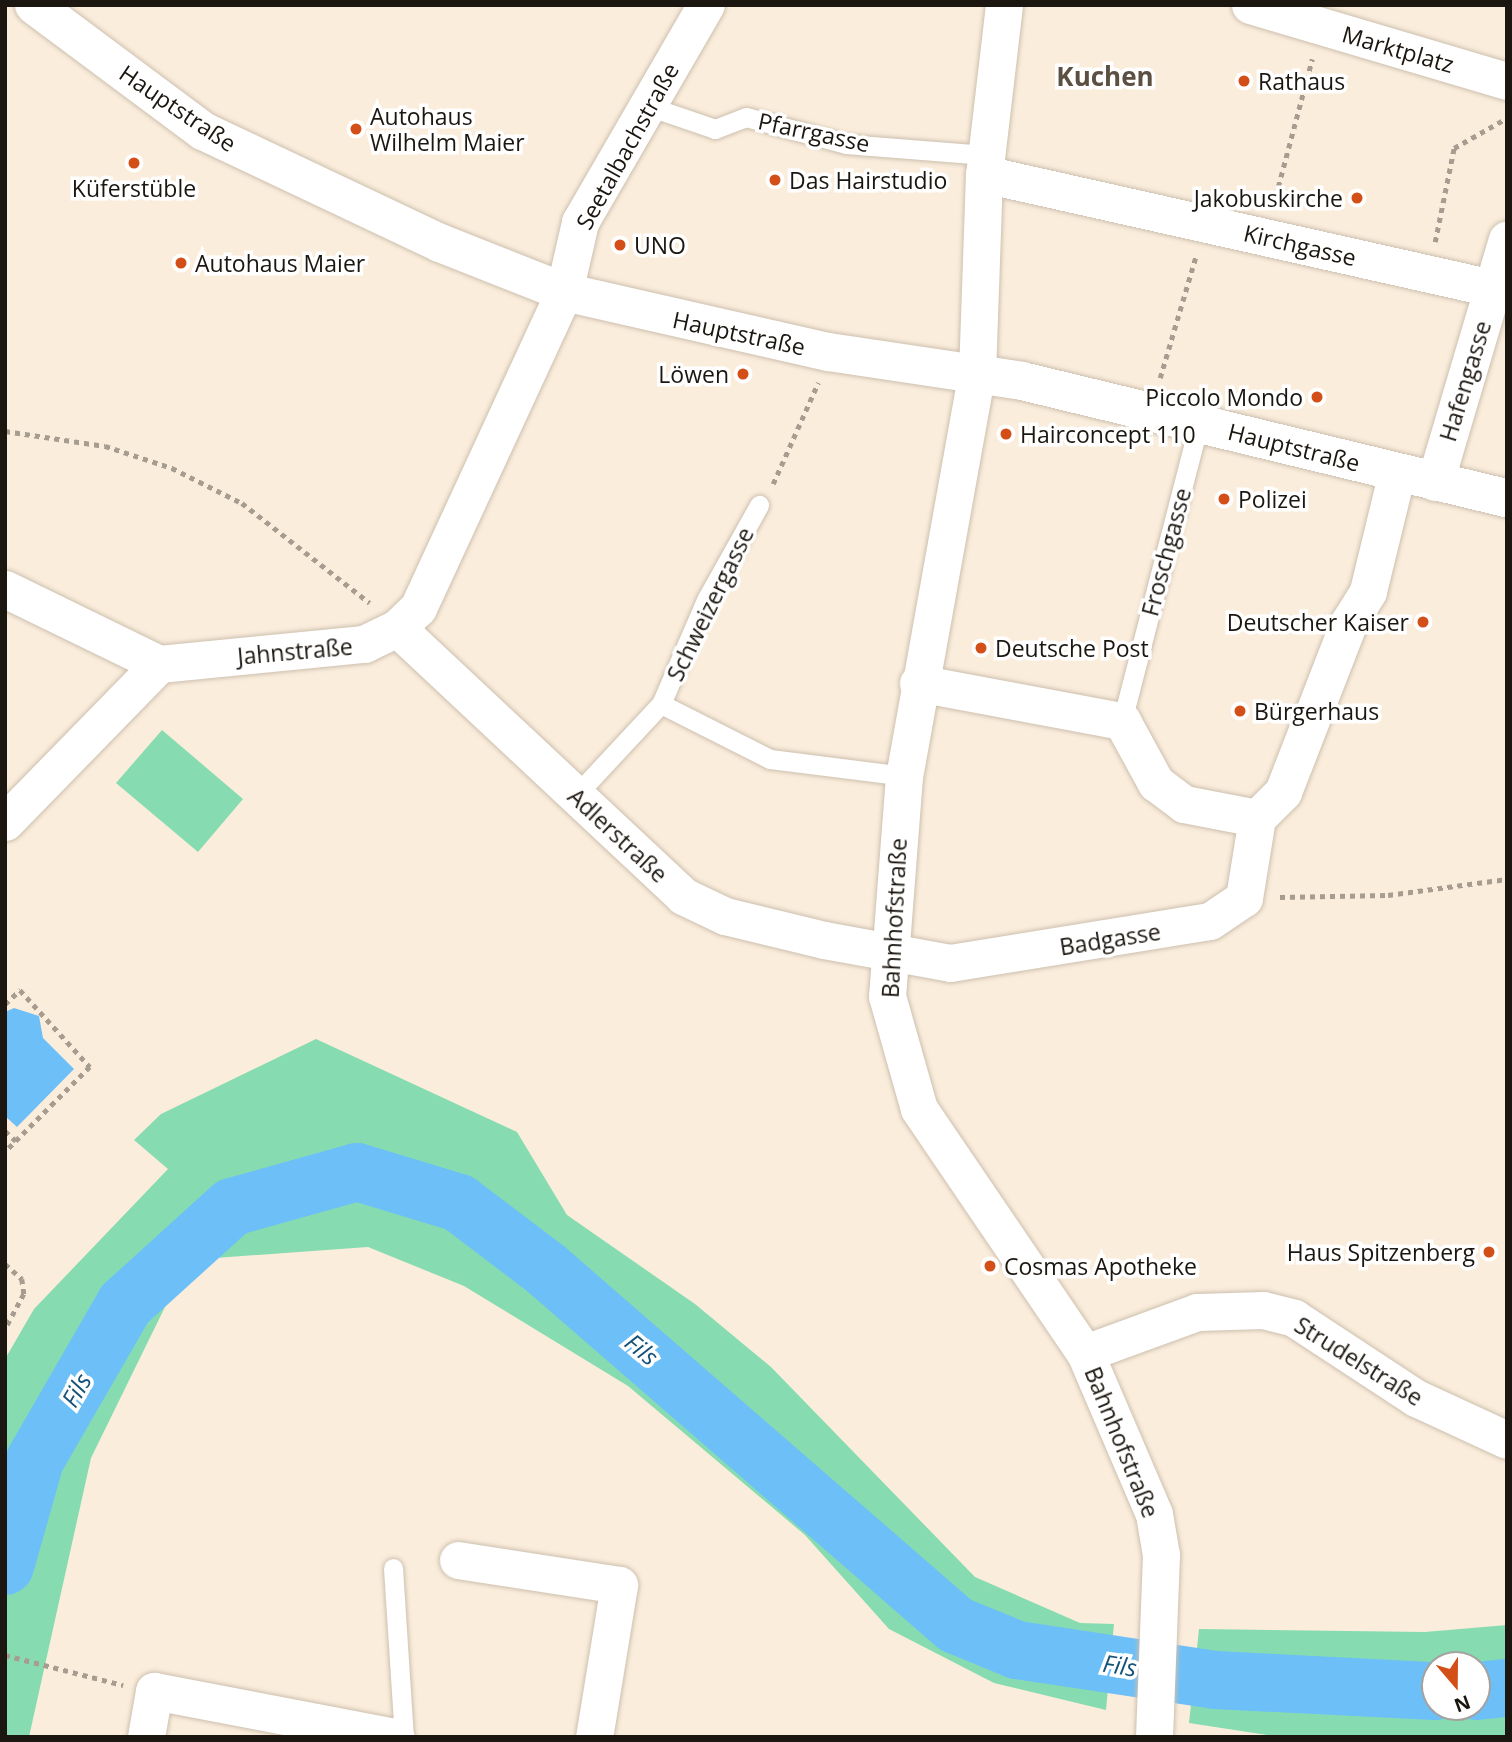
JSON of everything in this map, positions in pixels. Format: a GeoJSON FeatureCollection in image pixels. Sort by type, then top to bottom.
{"type":"FeatureCollection","features":[{"type":"Feature","properties":{"kind":"main road","name":"Hauptstraße"},"geometry":{"type":"LineString","coordinates":[[34,5],[203,131],[440,243],[564,292],[829,352],[977,371],[1507,498]]}},
{"type":"Feature","properties":{"kind":"street","name":"Seetalbachstraße"},"geometry":{"type":"LineString","coordinates":[[564,292],[580,222],[706,5]]}},
{"type":"Feature","properties":{"kind":"street"},"geometry":{"type":"LineString","coordinates":[[977,371],[985,165],[1004,5]]}},
{"type":"Feature","properties":{"kind":"street","name":"Marktplatz"},"geometry":{"type":"LineString","coordinates":[[1250,5],[1507,81]]}},
{"type":"Feature","properties":{"kind":"street","name":"Kirchgasse"},"geometry":{"type":"LineString","coordinates":[[985,165],[1205,224],[1492,289]]}},
{"type":"Feature","properties":{"kind":"street","name":"Hafengasse"},"geometry":{"type":"LineString","coordinates":[[1435,482],[1507,239]]}},
{"type":"Feature","properties":{"kind":"street","name":"Jahnstraße"},"geometry":{"type":"LineString","coordinates":[[159,664],[364,644],[397,628],[418,608],[564,292]]}},
{"type":"Feature","properties":{"kind":"street","name":"Bahnhofstraße"},"geometry":{"type":"LineString","coordinates":[[977,371],[918,684],[904,776],[888,954],[887,996],[919,1109],[1085,1353],[1154,1514],[1160,1604],[1154,1737]]}},
{"type":"Feature","properties":{"kind":"street"},"geometry":{"type":"LineString","coordinates":[[1244,898],[1257,818],[1283,792],[1349,622],[1368,592],[1397,472]]}},
{"type":"Feature","properties":{"kind":"street"},"geometry":{"type":"LineString","coordinates":[[5,589],[159,664],[5,822]]}},
{"type":"Feature","properties":{"kind":"street","name":"Adlerstraße"},"geometry":{"type":"LineString","coordinates":[[397,628],[683,896],[725,916],[888,954]]}},
{"type":"Feature","properties":{"kind":"street"},"geometry":{"type":"LineString","coordinates":[[918,684],[1122,721],[1156,783],[1184,804],[1257,818]]}},
{"type":"Feature","properties":{"kind":"street","name":"Badgasse"},"geometry":{"type":"LineString","coordinates":[[888,954],[950,963],[1154,932],[1210,921],[1244,898]]}},
{"type":"Feature","properties":{"kind":"street","name":"Strudelstraße"},"geometry":{"type":"LineString","coordinates":[[1085,1353],[1197,1312],[1263,1310],[1294,1318],[1416,1398],[1507,1440]]}},
{"type":"Feature","properties":{"kind":"street"},"geometry":{"type":"LineString","coordinates":[[458,1560],[619,1585],[594,1737]]}},
{"type":"Feature","properties":{"kind":"street"},"geometry":{"type":"LineString","coordinates":[[146,1737],[154,1691],[396,1737]]}},
{"type":"Feature","properties":{"kind":"lane","name":"Pfarrgasse"},"geometry":{"type":"LineString","coordinates":[[648,106],[715,129],[746,117],[846,144],[985,165]]}},
{"type":"Feature","properties":{"kind":"lane","name":"Froschgasse"},"geometry":{"type":"LineString","coordinates":[[1122,721],[1199,424]]}},
{"type":"Feature","properties":{"kind":"lane","name":"Schweizergasse"},"geometry":{"type":"LineString","coordinates":[[576,795],[661,704],[706,600],[759,505]]}},
{"type":"Feature","properties":{"kind":"lane","name":"Schweizergasse"},"geometry":{"type":"LineString","coordinates":[[661,704],[770,759],[904,776]]}},
{"type":"Feature","properties":{"kind":"lane"},"geometry":{"type":"LineString","coordinates":[[393,1568],[404,1737]]}},
{"type":"Feature","properties":{"kind":"path"},"geometry":{"type":"LineString","coordinates":[[1265,237],[1320,26]]}},
{"type":"Feature","properties":{"kind":"path"},"geometry":{"type":"LineString","coordinates":[[1434,243],[1454,148],[1507,118]]}},
{"type":"Feature","properties":{"kind":"path"},"geometry":{"type":"LineString","coordinates":[[1150,413],[1205,224]]}},
{"type":"Feature","properties":{"kind":"path"},"geometry":{"type":"LineString","coordinates":[[759,505],[797,441],[829,352]]}},
{"type":"Feature","properties":{"kind":"path"},"geometry":{"type":"LineString","coordinates":[[5,431],[105,446],[172,468],[242,503],[335,572],[397,628]]}},
{"type":"Feature","properties":{"kind":"path"},"geometry":{"type":"LineString","coordinates":[[1244,898],[1388,895],[1507,879]]}},
{"type":"Feature","properties":{"kind":"path"},"geometry":{"type":"LineString","coordinates":[[5,1004],[20,990],[90,1067],[5,1152]]}},
{"type":"Feature","properties":{"kind":"path"},"geometry":{"type":"LineString","coordinates":[[5,1131],[16,1141]]}},
{"type":"Feature","properties":{"kind":"path"},"geometry":{"type":"LineString","coordinates":[[5,1264],[22,1279],[24,1294],[5,1329]]}},
{"type":"Feature","properties":{"kind":"path"},"geometry":{"type":"LineString","coordinates":[[5,1655],[54,1672],[154,1691]]}},
{"type":"Feature","properties":{"kind":"green space"},"geometry":{"type":"Polygon","coordinates":[[[162,730],[243,799],[198,852],[116,783],[162,730]]]}},
{"type":"Feature","properties":{"kind":"green space"},"geometry":{"type":"Polygon","coordinates":[[[316,1039],[517,1132],[567,1215],[695,1304],[771,1367],[975,1577],[1080,1623],[1114,1624],[1106,1710],[994,1683],[889,1629],[805,1535],[628,1386],[464,1286],[368,1247],[188,1260],[91,1458],[29,1737],[5,1737],[5,1359],[34,1309],[168,1169],[134,1140],[161,1114],[316,1039]]]}},
{"type":"Feature","properties":{"kind":"green space"},"geometry":{"type":"Polygon","coordinates":[[[1507,1625],[1507,1737],[1280,1737],[1189,1723],[1199,1629],[1425,1632],[1507,1625]]]}},
{"type":"Feature","properties":{"kind":"water"},"geometry":{"type":"Polygon","coordinates":[[[14,1008],[39,1016],[43,1038],[74,1069],[17,1127],[5,1116],[5,1012],[14,1008]]]}},
{"type":"Feature","properties":{"kind":"waterway","name":"Fils"},"geometry":{"type":"LineString","coordinates":[[5,1566],[35,1460],[125,1304],[232,1207],[357,1172],[459,1203],[546,1269],[956,1625],[1017,1650],[1215,1680],[1421,1690]]}},
{"type":"Feature","properties":{"kind":"waterway","name":"Fils"},"geometry":{"type":"LineString","coordinates":[[1491,1690],[1507,1688]]}},
{"type":"Feature","properties":{"kind":"place","name":"Rathaus"},"geometry":{"type":"Point","coordinates":[1244,81]}},
{"type":"Feature","properties":{"kind":"place","name":"Autohaus Wilhelm Maier"},"geometry":{"type":"Point","coordinates":[356,129]}},
{"type":"Feature","properties":{"kind":"place","name":"Küferstüble"},"geometry":{"type":"Point","coordinates":[134,163]}},
{"type":"Feature","properties":{"kind":"place","name":"Das Hairstudio"},"geometry":{"type":"Point","coordinates":[775,180]}},
{"type":"Feature","properties":{"kind":"place","name":"Jakobuskirche"},"geometry":{"type":"Point","coordinates":[1357,198]}},
{"type":"Feature","properties":{"kind":"place","name":"UNO"},"geometry":{"type":"Point","coordinates":[620,245]}},
{"type":"Feature","properties":{"kind":"place","name":"Autohaus Maier"},"geometry":{"type":"Point","coordinates":[181,263]}},
{"type":"Feature","properties":{"kind":"place","name":"Löwen"},"geometry":{"type":"Point","coordinates":[743,374]}},
{"type":"Feature","properties":{"kind":"place","name":"Piccolo Mondo"},"geometry":{"type":"Point","coordinates":[1317,397]}},
{"type":"Feature","properties":{"kind":"place","name":"Hairconcept 110"},"geometry":{"type":"Point","coordinates":[1006,434]}},
{"type":"Feature","properties":{"kind":"place","name":"Polizei"},"geometry":{"type":"Point","coordinates":[1224,499]}},
{"type":"Feature","properties":{"kind":"place","name":"Deutscher Kaiser"},"geometry":{"type":"Point","coordinates":[1423,622]}},
{"type":"Feature","properties":{"kind":"place","name":"Deutsche Post"},"geometry":{"type":"Point","coordinates":[981,648]}},
{"type":"Feature","properties":{"kind":"place","name":"Bürgerhaus"},"geometry":{"type":"Point","coordinates":[1240,711]}},
{"type":"Feature","properties":{"kind":"place","name":"Haus Spitzenberg"},"geometry":{"type":"Point","coordinates":[1489,1252]}},
{"type":"Feature","properties":{"kind":"place","name":"Cosmas Apotheke"},"geometry":{"type":"Point","coordinates":[990,1266]}},
{"type":"Feature","properties":{"kind":"district","name":"Kuchen"},"geometry":{"type":"Point","coordinates":[1105,77]}}]}
